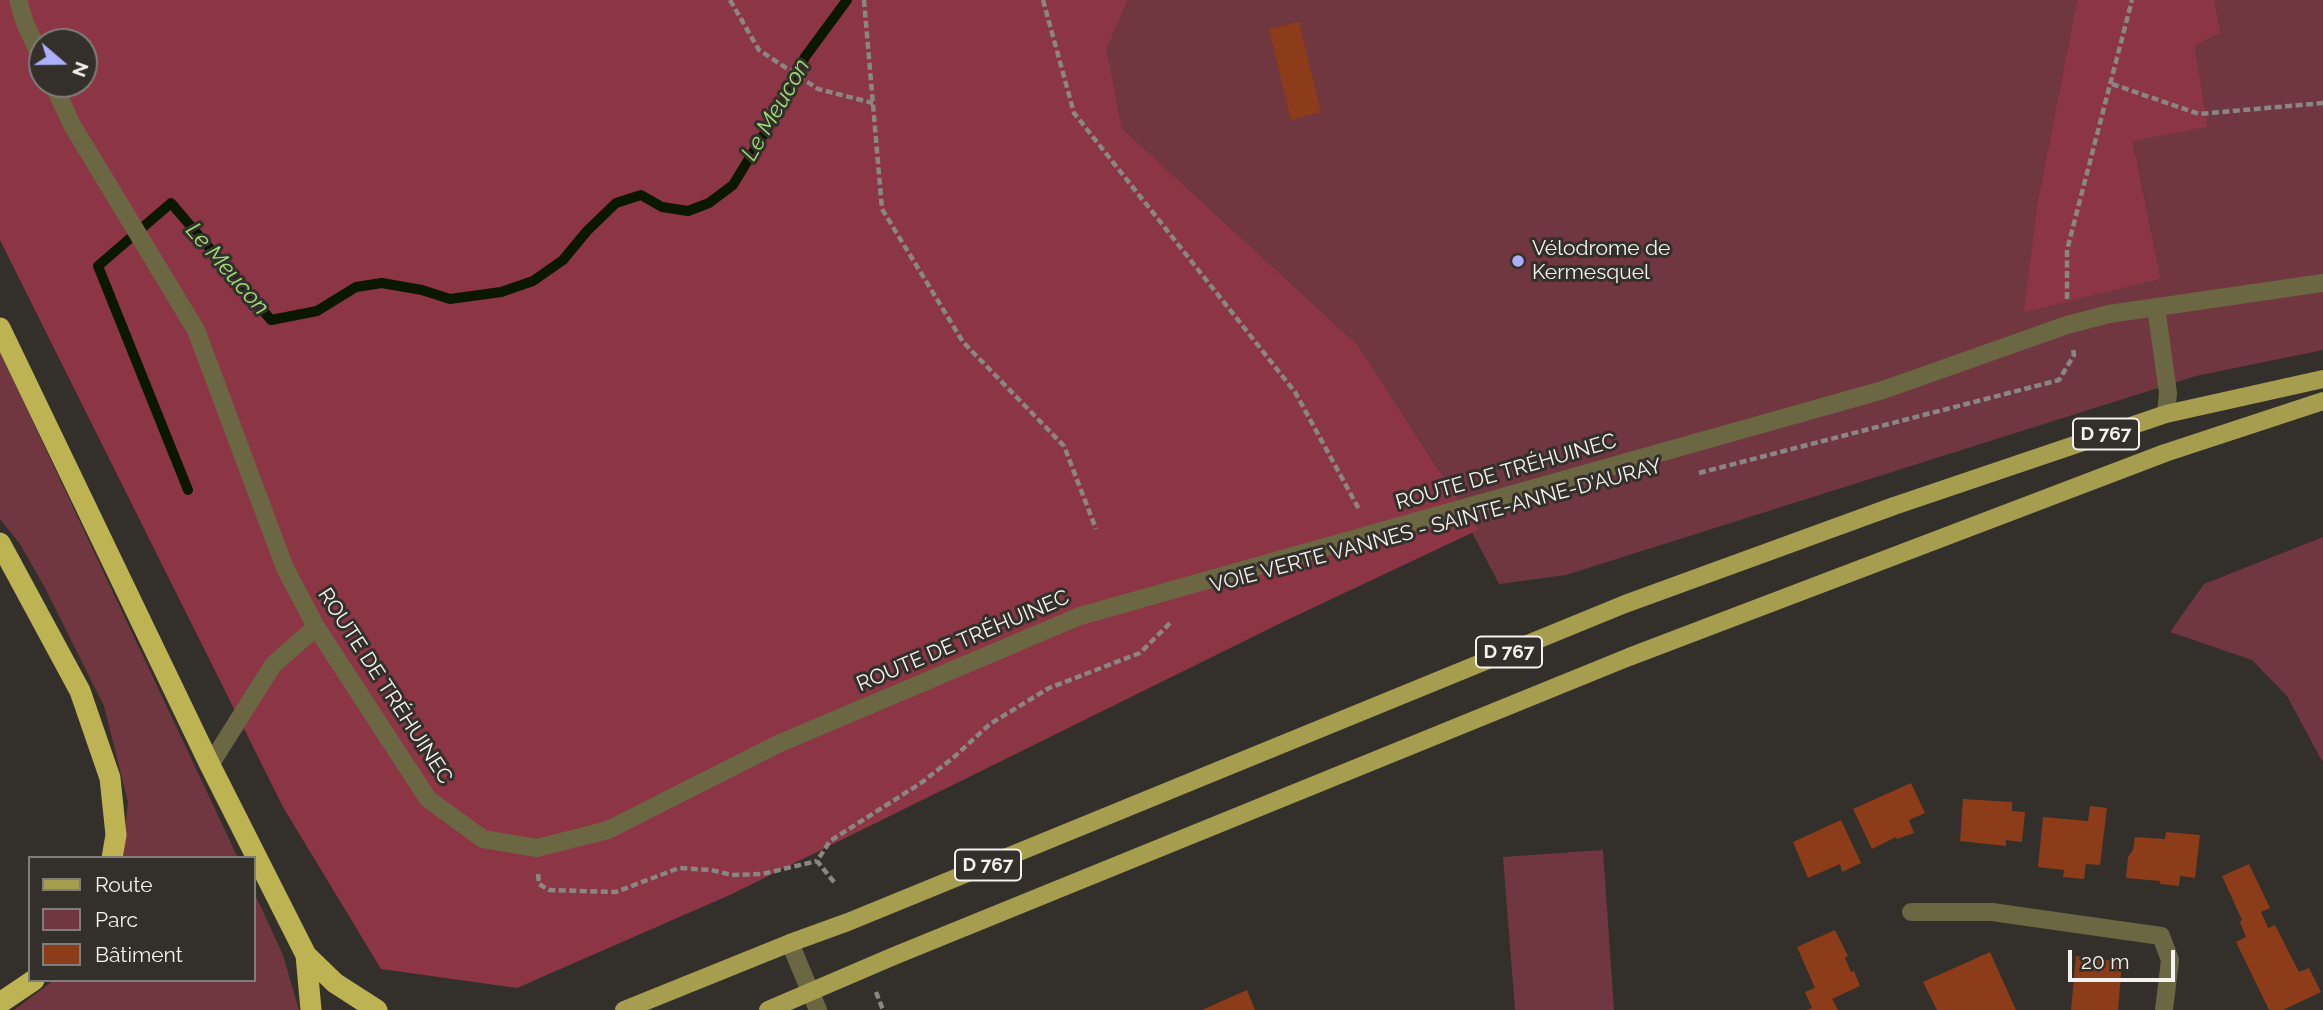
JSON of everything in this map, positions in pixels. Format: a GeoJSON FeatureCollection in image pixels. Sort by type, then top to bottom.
{"type":"FeatureCollection","features":[{"type":"Feature","properties":{"kind":"highway"},"geometry":{"type":"LineString","coordinates":[[0,328],[210,765],[306,955],[335,983],[377,1010]]}},
{"type":"Feature","properties":{"kind":"highway"},"geometry":{"type":"LineString","coordinates":[[0,543],[80,691],[110,778],[116,835],[112,856]]}},
{"type":"Feature","properties":{"kind":"highway"},"geometry":{"type":"LineString","coordinates":[[306,955],[311,1010]]}},
{"type":"Feature","properties":{"kind":"highway"},"geometry":{"type":"LineString","coordinates":[[0,1003],[31,982]]}},
{"type":"Feature","properties":{"kind":"main road","name":"D 767"},"geometry":{"type":"LineString","coordinates":[[624,1010],[848,922],[1625,604],[1894,506],[2166,414],[2323,379]]}},
{"type":"Feature","properties":{"kind":"main road","name":"D 767"},"geometry":{"type":"LineString","coordinates":[[768,1010],[814,1001],[894,956],[1629,657],[2165,453],[2323,401]]}},
{"type":"Feature","properties":{"kind":"street"},"geometry":{"type":"LineString","coordinates":[[18,0],[28,30]]}},
{"type":"Feature","properties":{"kind":"street","name":"ROUTE DE TRÉHUINEC"},"geometry":{"type":"LineString","coordinates":[[59,98],[72,125],[196,330],[285,568],[316,627],[428,799],[483,839],[537,848],[608,830],[778,744],[1080,616],[1883,390],[2067,325],[2109,314],[2323,283]]}},
{"type":"Feature","properties":{"kind":"street"},"geometry":{"type":"LineString","coordinates":[[2156,307],[2168,393],[2166,414]]}},
{"type":"Feature","properties":{"kind":"street"},"geometry":{"type":"LineString","coordinates":[[210,765],[273,665],[316,627]]}},
{"type":"Feature","properties":{"kind":"street"},"geometry":{"type":"LineString","coordinates":[[1911,912],[1992,912],[2161,936],[2170,960],[2164,1010]]}},
{"type":"Feature","properties":{"kind":"street"},"geometry":{"type":"LineString","coordinates":[[790,943],[814,1001]]}},
{"type":"Feature","properties":{"kind":"path"},"geometry":{"type":"LineString","coordinates":[[730,0],[759,50],[818,89],[873,103]]}},
{"type":"Feature","properties":{"kind":"path"},"geometry":{"type":"LineString","coordinates":[[864,0],[882,209],[962,342],[1064,446],[1096,529]]}},
{"type":"Feature","properties":{"kind":"path"},"geometry":{"type":"LineString","coordinates":[[1043,0],[1074,113],[1295,392],[1358,504]]}},
{"type":"Feature","properties":{"kind":"path","name":"VOIE VERTE VANNES - SAINTE-ANNE-D'AURAY"},"geometry":{"type":"LineString","coordinates":[[1694,474],[2059,380],[2074,355],[2067,325],[2067,250],[2132,0]]}},
{"type":"Feature","properties":{"kind":"path"},"geometry":{"type":"LineString","coordinates":[[2112,84],[2199,114],[2323,103]]}},
{"type":"Feature","properties":{"kind":"path"},"geometry":{"type":"LineString","coordinates":[[537,848],[539,884],[549,890],[578,892],[616,892],[652,876],[679,868],[711,870],[732,875],[762,874],[817,861],[830,841],[920,783],[953,758],[990,724],[1049,688],[1140,653],[1168,623],[1179,617]]}},
{"type":"Feature","properties":{"kind":"path"},"geometry":{"type":"LineString","coordinates":[[817,861],[834,882]]}},
{"type":"Feature","properties":{"kind":"path"},"geometry":{"type":"LineString","coordinates":[[876,992],[883,1010]]}},
{"type":"Feature","properties":{"kind":"green space"},"geometry":{"type":"Polygon","coordinates":[[[1128,0],[2077,0],[2037,204],[2025,311],[2161,279],[2133,140],[2208,127],[2195,46],[2221,31],[2214,0],[2323,0],[2323,350],[2196,376],[1566,575],[1499,584],[1440,471],[1358,345],[1122,128],[1107,49],[1128,0]]]}},
{"type":"Feature","properties":{"kind":"green space"},"geometry":{"type":"Polygon","coordinates":[[[0,352],[237,856],[122,856],[128,802],[104,706],[44,586],[20,544],[0,519],[0,352]]]}},
{"type":"Feature","properties":{"kind":"green space"},"geometry":{"type":"Polygon","coordinates":[[[2323,537],[2323,763],[2287,696],[2252,660],[2170,632],[2204,584],[2323,537]]]}},
{"type":"Feature","properties":{"kind":"green space"},"geometry":{"type":"Polygon","coordinates":[[[1603,850],[1614,1010],[1515,1010],[1503,857],[1603,850]]]}},
{"type":"Feature","properties":{"kind":"green space"},"geometry":{"type":"Polygon","coordinates":[[[256,896],[283,955],[299,1010],[14,1010],[51,982],[256,982],[256,896]]]}},
{"type":"Feature","properties":{"kind":"shaded area"},"geometry":{"type":"Polygon","coordinates":[[[0,0],[1128,0],[1107,49],[1122,128],[1358,345],[1478,530],[1285,621],[732,894],[517,988],[381,969],[283,807],[0,240],[0,0]]]}},
{"type":"Feature","properties":{"kind":"shaded area"},"geometry":{"type":"Polygon","coordinates":[[[2077,0],[2214,0],[2221,32],[2195,46],[2208,127],[2133,141],[2161,279],[2024,312],[2037,204],[2077,0]]]}},
{"type":"Feature","properties":{"kind":"building"},"geometry":{"type":"Polygon","coordinates":[[[1299,22],[1321,112],[1291,120],[1269,29],[1299,22]]]}},
{"type":"Feature","properties":{"kind":"building"},"geometry":{"type":"Polygon","coordinates":[[[1911,783],[1925,813],[1909,820],[1914,833],[1897,839],[1896,837],[1872,849],[1853,809],[1911,783]]]}},
{"type":"Feature","properties":{"kind":"building"},"geometry":{"type":"Polygon","coordinates":[[[1963,799],[2012,802],[2012,811],[2025,812],[2022,842],[2006,840],[2006,846],[1960,841],[1963,799]]]}},
{"type":"Feature","properties":{"kind":"building"},"geometry":{"type":"Polygon","coordinates":[[[2090,806],[2107,808],[2100,865],[2086,864],[2084,879],[2063,877],[2064,870],[2038,867],[2043,817],[2088,821],[2090,806]]]}},
{"type":"Feature","properties":{"kind":"building"},"geometry":{"type":"Polygon","coordinates":[[[1841,820],[1861,863],[1842,872],[1840,864],[1808,878],[1793,842],[1841,820]]]}},
{"type":"Feature","properties":{"kind":"building"},"geometry":{"type":"Polygon","coordinates":[[[2166,832],[2200,835],[2195,878],[2180,876],[2179,886],[2160,884],[2160,881],[2126,878],[2128,857],[2133,850],[2135,837],[2165,839],[2166,832]]]}},
{"type":"Feature","properties":{"kind":"building"},"geometry":{"type":"Polygon","coordinates":[[[2249,864],[2270,908],[2261,912],[2268,928],[2275,925],[2299,972],[2309,968],[2321,992],[2283,1010],[2269,1010],[2236,942],[2246,937],[2240,922],[2242,920],[2222,876],[2249,864]]]}},
{"type":"Feature","properties":{"kind":"building"},"geometry":{"type":"Polygon","coordinates":[[[1835,930],[1848,956],[1845,958],[1851,972],[1854,971],[1860,986],[1832,999],[1838,1010],[1807,1010],[1812,1008],[1805,992],[1815,988],[1797,947],[1835,930]]]}},
{"type":"Feature","properties":{"kind":"building"},"geometry":{"type":"Polygon","coordinates":[[[1990,952],[2016,1010],[1937,1010],[1923,982],[1990,952]]]}},
{"type":"Feature","properties":{"kind":"building"},"geometry":{"type":"Polygon","coordinates":[[[2076,956],[2122,962],[2118,1010],[2071,1010],[2076,956]]]}},
{"type":"Feature","properties":{"kind":"building"},"geometry":{"type":"Polygon","coordinates":[[[1247,990],[1255,1010],[1202,1010],[1247,990]]]}},
{"type":"Feature","properties":{"kind":"waterway","name":"Le Meucon"},"geometry":{"type":"LineString","coordinates":[[188,490],[98,266],[171,203],[271,320],[317,311],[356,287],[382,283],[422,290],[450,299],[501,292],[533,281],[563,260],[587,231],[616,203],[641,195],[662,207],[688,211],[709,203],[733,185],[783,103],[805,57],[847,0]]}},
{"type":"Feature","properties":{"kind":"place","name":"Vélodrome de Kermesquel"},"geometry":{"type":"Point","coordinates":[1518,261]}}]}
